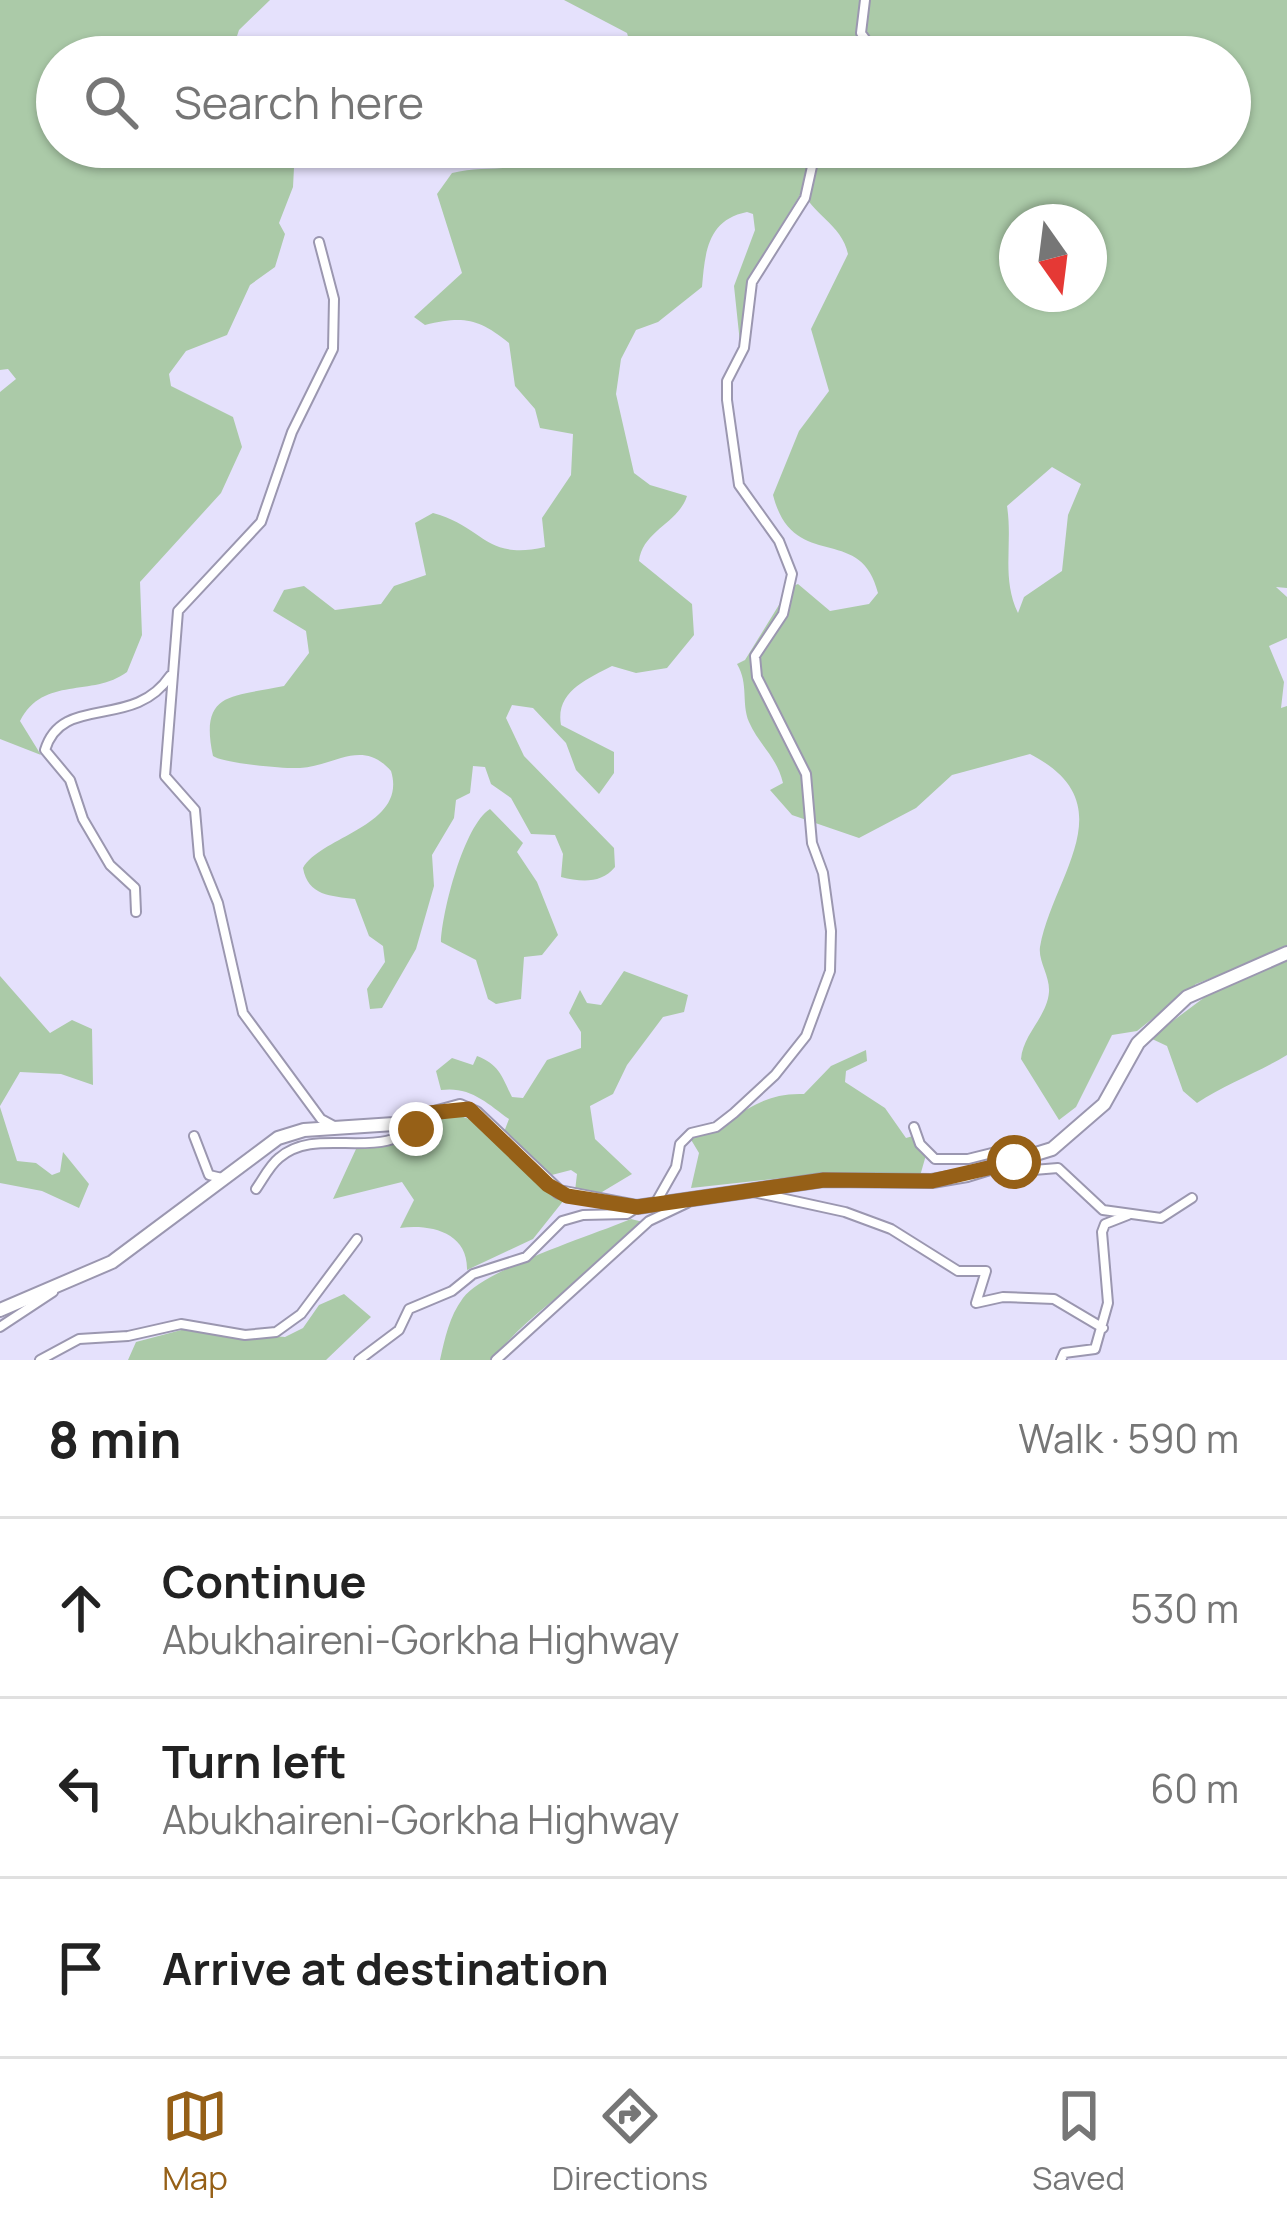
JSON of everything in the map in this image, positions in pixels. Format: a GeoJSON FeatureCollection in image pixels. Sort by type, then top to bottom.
{"type":"FeatureCollection","features":[{"type":"Feature","properties":{"kind":"main road"},"geometry":{"type":"LineString","coordinates":[[0,1310],[54,1291],[112,1262],[222,1178],[293,1132],[394,1124],[429,1113],[469,1109],[548,1185],[567,1196],[637,1207],[824,1180],[932,1181],[1035,1158],[1093,1116],[1138,1043],[1186,998],[1287,953]]}},
{"type":"Feature","properties":{"kind":"street"},"geometry":{"type":"LineString","coordinates":[[863,36],[866,0]]}},
{"type":"Feature","properties":{"kind":"street"},"geometry":{"type":"LineString","coordinates":[[655,1205],[676,1167],[680,1144],[691,1133],[716,1126],[734,1112],[775,1076],[806,1036],[830,971],[831,932],[812,843],[806,774],[757,677],[755,656],[783,614],[792,574],[779,542],[739,485],[727,400],[727,381],[744,348],[752,282],[805,198],[812,168]]}},
{"type":"Feature","properties":{"kind":"street"},"geometry":{"type":"LineString","coordinates":[[319,242],[334,299],[333,349],[292,432],[261,522],[178,611],[165,776],[195,810],[199,856],[218,903],[243,1013],[321,1119],[340,1129]]}},
{"type":"Feature","properties":{"kind":"street"},"geometry":{"type":"LineString","coordinates":[[136,912],[135,888],[110,865],[83,819],[70,780],[45,750],[52,734],[75,715],[125,711],[158,694],[171,675]]}},
{"type":"Feature","properties":{"kind":"street"},"geometry":{"type":"LineString","coordinates":[[256,1189],[280,1156],[332,1144],[392,1142],[416,1129],[429,1113]]}},
{"type":"Feature","properties":{"kind":"street"},"geometry":{"type":"LineString","coordinates":[[914,1126],[920,1144],[935,1159],[968,1159],[1020,1147],[1035,1158]]}},
{"type":"Feature","properties":{"kind":"street"},"geometry":{"type":"LineString","coordinates":[[194,1136],[208,1175],[222,1178]]}},
{"type":"Feature","properties":{"kind":"street"},"geometry":{"type":"LineString","coordinates":[[1004,1164],[1021,1171],[1058,1168],[1103,1210],[1161,1218],[1192,1198]]}},
{"type":"Feature","properties":{"kind":"street"},"geometry":{"type":"LineString","coordinates":[[740,1189],[845,1212],[891,1229],[958,1271],[986,1271],[976,1303],[1008,1297],[1054,1299],[1103,1328]]}},
{"type":"Feature","properties":{"kind":"street"},"geometry":{"type":"LineString","coordinates":[[496,1360],[649,1221],[692,1198]]}},
{"type":"Feature","properties":{"kind":"street"},"geometry":{"type":"LineString","coordinates":[[359,1360],[399,1330],[409,1309],[444,1296],[473,1274],[526,1257],[562,1221],[627,1214],[637,1207]]}},
{"type":"Feature","properties":{"kind":"street"},"geometry":{"type":"LineString","coordinates":[[1061,1360],[1064,1353],[1095,1348],[1108,1303],[1102,1232],[1105,1224],[1130,1214]]}},
{"type":"Feature","properties":{"kind":"street"},"geometry":{"type":"LineString","coordinates":[[40,1360],[79,1339],[128,1336],[181,1324],[245,1335],[276,1332],[301,1314],[357,1239]]}},
{"type":"Feature","properties":{"kind":"street"},"geometry":{"type":"LineString","coordinates":[[0,1327],[54,1291]]}},
{"type":"Feature","properties":{"kind":"green space"},"geometry":{"type":"Polygon","coordinates":[[[0,0],[270,0],[237,36],[36,36],[36,168],[294,168],[293,187],[279,223],[285,234],[275,267],[250,285],[227,335],[186,351],[169,374],[171,386],[233,417],[242,447],[221,493],[140,582],[142,635],[127,672],[99,684],[55,692],[30,707],[20,721],[41,755],[0,739],[0,392],[16,379],[8,369],[0,370],[0,0]]]}},
{"type":"Feature","properties":{"kind":"green space"},"geometry":{"type":"Polygon","coordinates":[[[564,0],[1287,0],[1287,588],[1276,587],[1287,597],[1287,638],[1269,646],[1284,682],[1281,708],[1287,706],[1287,949],[1196,984],[1137,1031],[1112,1035],[1076,1107],[1059,1120],[1021,1059],[1047,1001],[1049,986],[1040,947],[1076,842],[1079,818],[1074,795],[1059,774],[1030,754],[952,775],[916,808],[859,838],[792,815],[770,790],[783,783],[747,715],[737,664],[745,660],[790,587],[798,584],[830,611],[869,604],[878,593],[857,559],[795,534],[773,495],[799,431],[829,391],[811,329],[848,254],[803,190],[756,267],[740,343],[734,286],[755,230],[753,214],[747,212],[716,230],[707,250],[702,287],[658,322],[636,330],[621,359],[616,394],[634,473],[650,485],[687,496],[647,542],[639,561],[692,604],[694,635],[667,668],[636,673],[612,666],[568,695],[561,725],[614,752],[614,773],[599,794],[576,770],[566,743],[533,708],[512,705],[506,718],[524,756],[614,848],[615,867],[590,880],[561,877],[563,854],[555,835],[531,834],[511,798],[491,784],[485,767],[473,766],[470,793],[456,800],[454,818],[432,855],[434,886],[416,949],[382,1008],[370,1009],[367,989],[385,962],[383,946],[369,936],[355,899],[315,889],[303,868],[387,805],[393,790],[391,771],[380,761],[359,755],[292,768],[219,759],[213,756],[211,719],[216,708],[235,696],[284,686],[309,653],[306,631],[273,611],[284,590],[304,586],[335,610],[381,604],[394,586],[426,575],[415,523],[433,513],[496,546],[545,547],[542,518],[571,475],[573,434],[540,428],[535,409],[515,386],[509,343],[470,321],[425,325],[414,317],[462,273],[437,194],[452,173],[498,168],[1251,168],[1251,36],[628,36],[564,0]],[[1052,467],[1007,506],[1010,587],[1018,613],[1024,597],[1062,571],[1068,515],[1081,484],[1052,467]]]}},
{"type":"Feature","properties":{"kind":"green space"},"geometry":{"type":"Polygon","coordinates":[[[490,809],[523,843],[517,852],[537,882],[558,935],[542,955],[524,957],[521,999],[496,1004],[488,999],[476,960],[441,942],[463,850],[490,809]]]}},
{"type":"Feature","properties":{"kind":"green space"},"geometry":{"type":"Polygon","coordinates":[[[1287,961],[1287,1055],[1197,1103],[1183,1091],[1167,1046],[1150,1038],[1217,988],[1287,961]]]}},
{"type":"Feature","properties":{"kind":"green space"},"geometry":{"type":"Polygon","coordinates":[[[624,971],[688,995],[684,1012],[663,1017],[627,1065],[613,1094],[590,1106],[595,1139],[632,1174],[597,1195],[575,1191],[577,1174],[571,1170],[544,1177],[504,1132],[509,1119],[469,1093],[441,1090],[436,1071],[452,1058],[473,1065],[477,1056],[496,1068],[512,1097],[523,1098],[547,1060],[581,1048],[581,1032],[569,1013],[580,990],[587,1003],[601,1005],[624,971]]]}},
{"type":"Feature","properties":{"kind":"green space"},"geometry":{"type":"Polygon","coordinates":[[[0,976],[50,1033],[72,1020],[92,1029],[93,1085],[61,1074],[20,1072],[0,1106],[0,976]]]}},
{"type":"Feature","properties":{"kind":"green space"},"geometry":{"type":"Polygon","coordinates":[[[866,1050],[867,1061],[846,1071],[845,1082],[885,1108],[906,1138],[913,1136],[926,1155],[920,1176],[818,1174],[691,1188],[699,1153],[690,1138],[758,1103],[804,1094],[831,1066],[866,1050]]]}},
{"type":"Feature","properties":{"kind":"green space"},"geometry":{"type":"Polygon","coordinates":[[[0,1107],[17,1161],[36,1163],[52,1175],[60,1172],[63,1152],[89,1184],[79,1208],[42,1191],[0,1183],[0,1107]]]}},
{"type":"Feature","properties":{"kind":"green space"},"geometry":{"type":"Polygon","coordinates":[[[450,1115],[483,1127],[535,1181],[564,1200],[533,1239],[467,1270],[461,1247],[445,1233],[400,1228],[414,1200],[402,1182],[333,1199],[356,1149],[382,1145],[450,1115]]]}},
{"type":"Feature","properties":{"kind":"green space"},"geometry":{"type":"Polygon","coordinates":[[[631,1219],[643,1222],[527,1323],[492,1360],[440,1360],[454,1313],[475,1287],[516,1264],[631,1219]]]}},
{"type":"Feature","properties":{"kind":"green space"},"geometry":{"type":"Polygon","coordinates":[[[344,1294],[371,1317],[326,1360],[128,1360],[136,1342],[185,1329],[285,1337],[303,1328],[319,1305],[344,1294]]]}},
{"type":"Feature","properties":{"kind":"route"},"geometry":{"type":"LineString","coordinates":[[416,1129],[429,1113],[460,1106],[469,1109],[548,1185],[567,1196],[637,1207],[824,1180],[932,1181],[1014,1162]]}}]}
